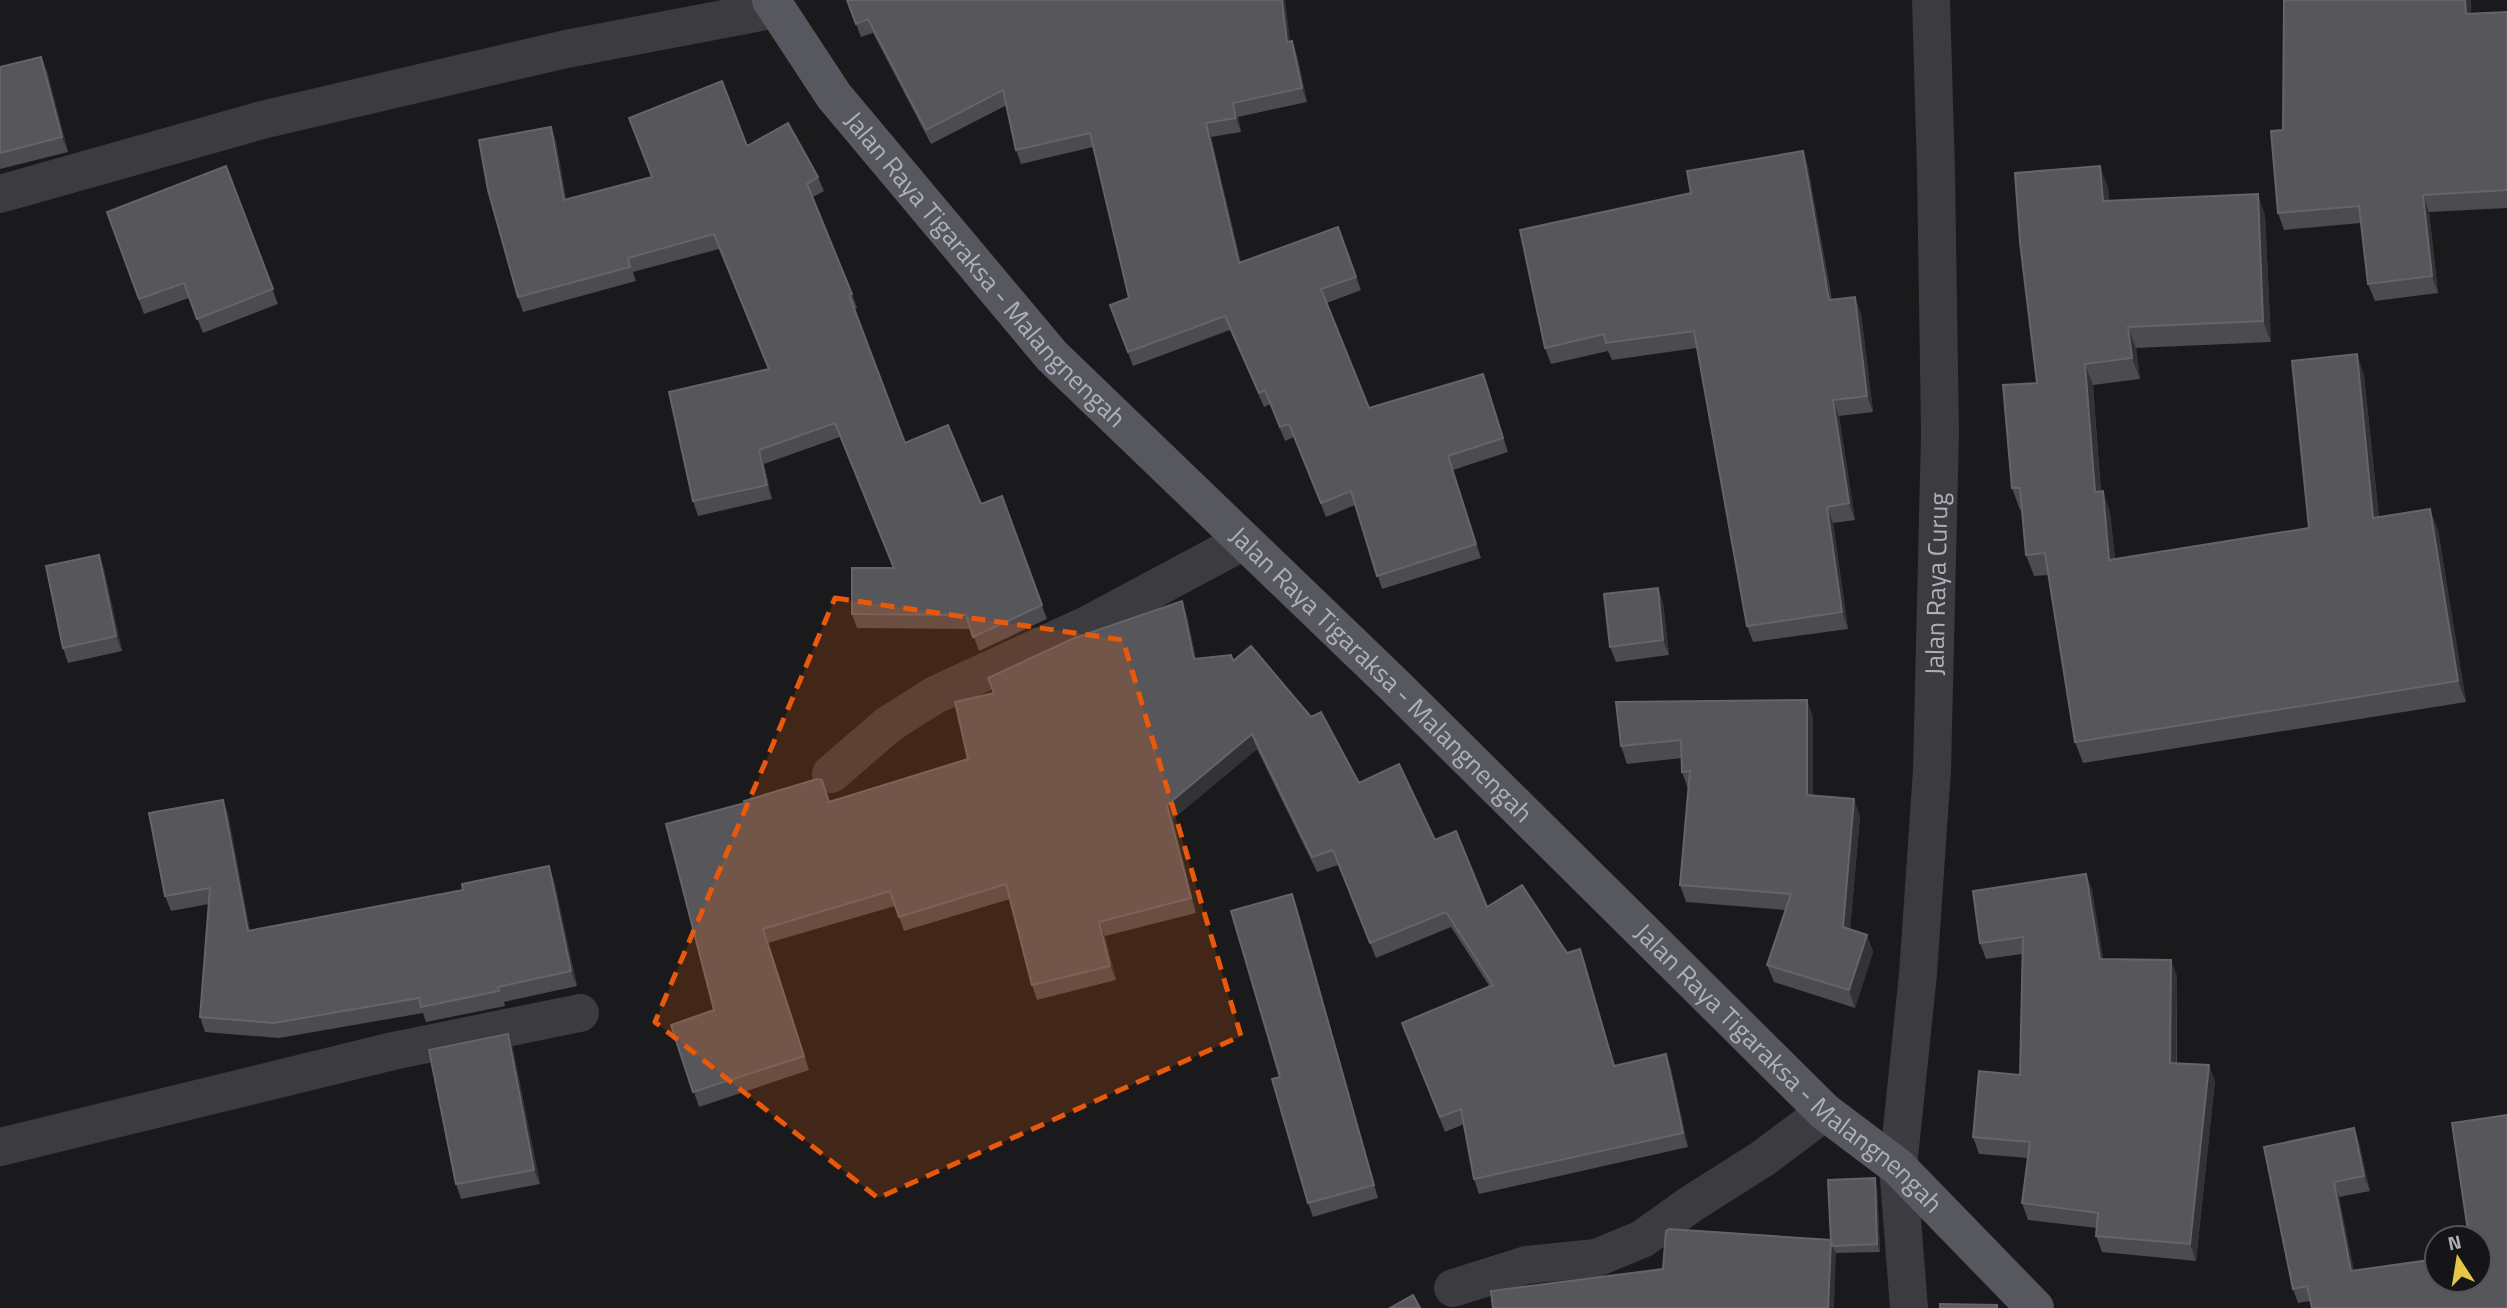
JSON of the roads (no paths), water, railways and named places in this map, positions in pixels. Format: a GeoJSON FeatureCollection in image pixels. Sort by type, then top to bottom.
{"type":"FeatureCollection","features":[{"type":"Feature","properties":{"kind":"main road","name":"Jalan Raya Tigaraksa - Malangnengah"},"geometry":{"type":"LineString","coordinates":[[773,5],[834,96],[1052,356],[1401,693],[1825,1112],[1898,1167],[2035,1308]]}},
{"type":"Feature","properties":{"kind":"street","name":"Jalan Raya Curug"},"geometry":{"type":"LineString","coordinates":[[1909,1308],[1898,1167],[1918,974],[1932,769],[1940,433],[1937,185],[1931,0]]}},
{"type":"Feature","properties":{"kind":"street"},"geometry":{"type":"LineString","coordinates":[[0,194],[262,120],[566,49],[773,5]]}},
{"type":"Feature","properties":{"kind":"street"},"geometry":{"type":"LineString","coordinates":[[831,774],[888,724],[935,695],[1089,624],[1244,541]]}},
{"type":"Feature","properties":{"kind":"street"},"geometry":{"type":"LineString","coordinates":[[0,1147],[393,1051],[580,1013]]}},
{"type":"Feature","properties":{"kind":"street"},"geometry":{"type":"LineString","coordinates":[[1453,1288],[1525,1265],[1596,1258],[1642,1239],[1762,1159],[1825,1112]]}}]}
